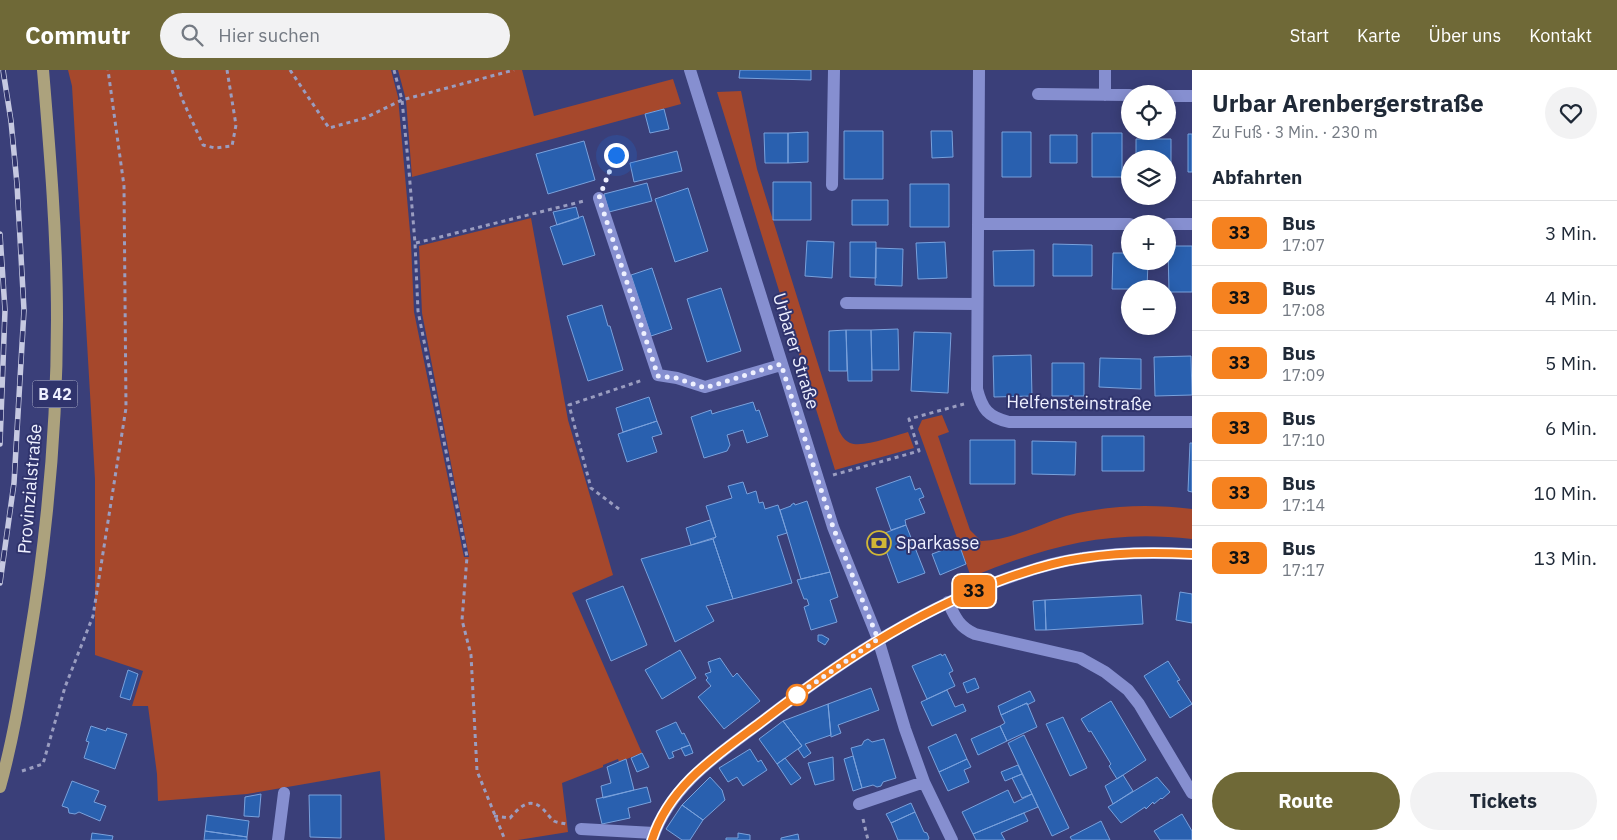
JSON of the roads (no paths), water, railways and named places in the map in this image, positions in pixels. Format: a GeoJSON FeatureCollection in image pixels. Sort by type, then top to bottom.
{"type":"FeatureCollection","features":[{"type":"Feature","properties":{"kind":"main road","name":"Provinzialstraße"},"geometry":{"type":"LineString","coordinates":[[1,783],[17,716],[34,610],[45,532],[52,452],[57,319],[52,182],[43,70]]}},
{"type":"Feature","properties":{"kind":"street","name":"Urbarer Straße"},"geometry":{"type":"LineString","coordinates":[[690,70],[818,480],[844,556],[878,639],[904,729],[924,782],[952,840]]}},
{"type":"Feature","properties":{"kind":"street"},"geometry":{"type":"LineString","coordinates":[[832,186],[834,70]]}},
{"type":"Feature","properties":{"kind":"street"},"geometry":{"type":"LineString","coordinates":[[846,302],[977,304],[979,70]]}},
{"type":"Feature","properties":{"kind":"street"},"geometry":{"type":"LineString","coordinates":[[1105,70],[1105,95]]}},
{"type":"Feature","properties":{"kind":"street"},"geometry":{"type":"LineString","coordinates":[[1038,94],[1121,95]]}},
{"type":"Feature","properties":{"kind":"street"},"geometry":{"type":"LineString","coordinates":[[1176,96],[1192,96]]}},
{"type":"Feature","properties":{"kind":"street"},"geometry":{"type":"LineString","coordinates":[[599,198],[658,376],[676,378],[705,388],[781,364]]}},
{"type":"Feature","properties":{"kind":"street"},"geometry":{"type":"LineString","coordinates":[[978,224],[1121,224]]}},
{"type":"Feature","properties":{"kind":"street"},"geometry":{"type":"LineString","coordinates":[[1176,224],[1192,224]]}},
{"type":"Feature","properties":{"kind":"street","name":"Helfensteinstraße"},"geometry":{"type":"LineString","coordinates":[[977,304],[977,389],[980,400],[990,415],[1009,422],[1192,422]]}},
{"type":"Feature","properties":{"kind":"street"},"geometry":{"type":"LineString","coordinates":[[581,829],[653,837],[663,814],[674,796],[708,762],[800,692],[878,639],[948,602],[1019,574],[1082,558],[1154,552],[1192,554]]}},
{"type":"Feature","properties":{"kind":"street"},"geometry":{"type":"LineString","coordinates":[[948,602],[964,629],[975,634],[1080,658],[1118,682],[1128,690],[1139,704],[1192,793]]}},
{"type":"Feature","properties":{"kind":"street"},"geometry":{"type":"LineString","coordinates":[[859,804],[924,782]]}},
{"type":"Feature","properties":{"kind":"street"},"geometry":{"type":"LineString","coordinates":[[278,840],[284,793]]}},
{"type":"Feature","properties":{"kind":"railway"},"geometry":{"type":"LineString","coordinates":[[0,583],[14,483],[24,310],[17,184],[11,121],[3,70]]}},
{"type":"Feature","properties":{"kind":"railway"},"geometry":{"type":"LineString","coordinates":[[0,234],[5,310],[0,444]]}},
{"type":"Feature","properties":{"kind":"place","name":"Sparkasse"},"geometry":{"type":"Point","coordinates":[879,543]}}]}
